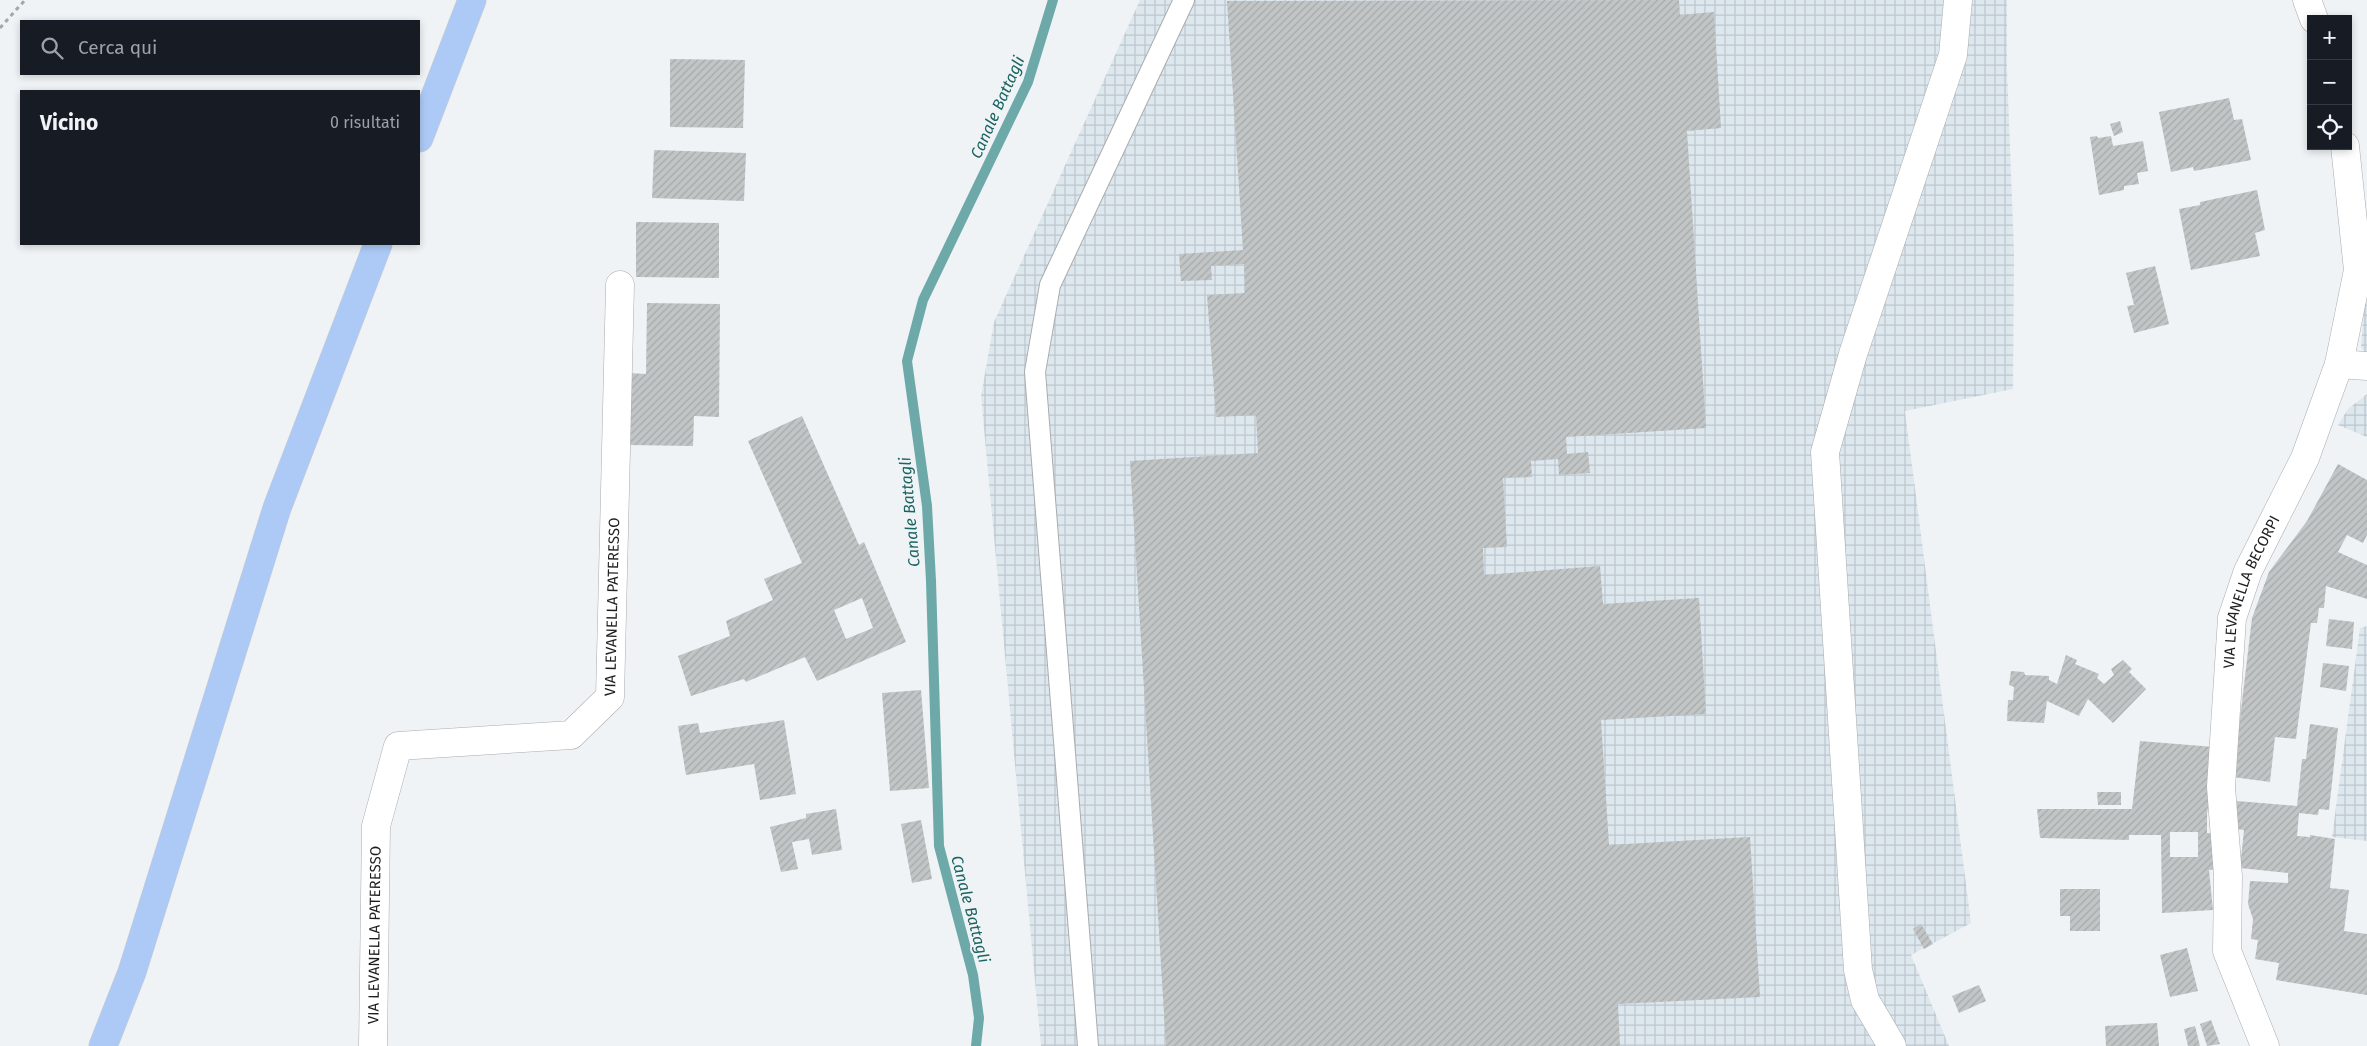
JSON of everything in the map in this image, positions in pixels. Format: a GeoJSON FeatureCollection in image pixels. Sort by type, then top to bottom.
{"type":"FeatureCollection","features":[{"type":"Feature","properties":{"kind":"main road"},"geometry":{"type":"LineString","coordinates":[[420,135],[472,0]]}},
{"type":"Feature","properties":{"kind":"main road"},"geometry":{"type":"LineString","coordinates":[[103,1046],[132,972],[277,508],[378,245]]}},
{"type":"Feature","properties":{"kind":"street"},"geometry":{"type":"LineString","coordinates":[[1892,1046],[1865,1000],[1858,970],[1825,452],[1853,354],[1952,55],[1958,0]]}},
{"type":"Feature","properties":{"kind":"street"},"geometry":{"type":"LineString","coordinates":[[2307,0],[2313,15]]}},
{"type":"Feature","properties":{"kind":"street","name":"VIA LEVANELLA BECORPI"},"geometry":{"type":"LineString","coordinates":[[2265,1046],[2227,951],[2228,876],[2221,786],[2232,618],[2248,571],[2305,458],[2339,364],[2358,270],[2345,150]]}},
{"type":"Feature","properties":{"kind":"street","name":"VIA LEVANELLA PATERESSO"},"geometry":{"type":"LineString","coordinates":[[373,1046],[376,826],[398,746],[571,735],[610,697],[620,285]]}},
{"type":"Feature","properties":{"kind":"street"},"geometry":{"type":"LineString","coordinates":[[2339,364],[2367,366]]}},
{"type":"Feature","properties":{"kind":"lane"},"geometry":{"type":"LineString","coordinates":[[1088,1046],[1035,372],[1050,285],[1184,0]]}},
{"type":"Feature","properties":{"kind":"path"},"geometry":{"type":"LineString","coordinates":[[0,28],[25,0]]}},
{"type":"Feature","properties":{"kind":"shaded area"},"geometry":{"type":"Polygon","coordinates":[[[1140,0],[2007,0],[2007,69],[2014,252],[2013,389],[1905,411],[1971,923],[1911,955],[1949,1046],[1041,1046],[981,396],[994,322],[1140,0]]]}},
{"type":"Feature","properties":{"kind":"shaded area"},"geometry":{"type":"Polygon","coordinates":[[[2367,268],[2367,356],[2361,347],[2367,268]]]}},
{"type":"Feature","properties":{"kind":"shaded area"},"geometry":{"type":"Polygon","coordinates":[[[2367,394],[2367,437],[2338,425],[2348,409],[2367,394]]]}},
{"type":"Feature","properties":{"kind":"shaded area"},"geometry":{"type":"Polygon","coordinates":[[[2367,626],[2367,841],[2332,837],[2360,628],[2367,626]]]}},
{"type":"Feature","properties":{"kind":"building"},"geometry":{"type":"Polygon","coordinates":[[[1679,0],[1680,15],[1714,12],[1721,128],[1687,131],[1706,428],[1566,437],[1567,454],[1588,452],[1590,473],[1559,475],[1558,459],[1531,461],[1532,477],[1503,478],[1507,547],[1483,548],[1484,575],[1600,566],[1603,604],[1699,598],[1706,714],[1601,720],[1609,845],[1750,837],[1760,997],[1618,1004],[1620,1046],[1166,1046],[1130,461],[1258,453],[1256,415],[1216,417],[1207,295],[1245,293],[1244,264],[1211,266],[1212,280],[1181,281],[1179,254],[1243,250],[1227,1],[1679,0]]]}},
{"type":"Feature","properties":{"kind":"building"},"geometry":{"type":"Polygon","coordinates":[[[670,59],[745,60],[743,128],[670,127],[670,59]]]}},
{"type":"Feature","properties":{"kind":"building"},"geometry":{"type":"Polygon","coordinates":[[[2229,98],[2234,120],[2242,119],[2251,160],[2194,171],[2193,167],[2171,172],[2159,112],[2229,98]]]}},
{"type":"Feature","properties":{"kind":"building"},"geometry":{"type":"Polygon","coordinates":[[[2120,121],[2123,132],[2114,136],[2110,124],[2120,121]]]}},
{"type":"Feature","properties":{"kind":"building"},"geometry":{"type":"Polygon","coordinates":[[[2097,136],[2098,138],[2111,136],[2113,146],[2143,141],[2148,171],[2137,173],[2139,184],[2124,186],[2124,190],[2099,195],[2090,137],[2097,136]]]}},
{"type":"Feature","properties":{"kind":"building"},"geometry":{"type":"Polygon","coordinates":[[[654,150],[746,153],[744,201],[652,198],[654,150]]]}},
{"type":"Feature","properties":{"kind":"building"},"geometry":{"type":"Polygon","coordinates":[[[2257,190],[2265,230],[2255,233],[2260,256],[2191,270],[2179,209],[2200,205],[2200,202],[2257,190]]]}},
{"type":"Feature","properties":{"kind":"building"},"geometry":{"type":"Polygon","coordinates":[[[636,222],[719,223],[719,278],[636,277],[636,222]]]}},
{"type":"Feature","properties":{"kind":"building"},"geometry":{"type":"Polygon","coordinates":[[[2155,266],[2169,324],[2134,333],[2127,306],[2134,305],[2126,273],[2155,266]]]}},
{"type":"Feature","properties":{"kind":"building"},"geometry":{"type":"Polygon","coordinates":[[[647,303],[720,304],[719,417],[694,416],[693,446],[629,445],[629,373],[646,374],[647,303]]]}},
{"type":"Feature","properties":{"kind":"building"},"geometry":{"type":"Polygon","coordinates":[[[802,416],[859,545],[864,542],[906,642],[817,681],[805,657],[746,682],[744,679],[691,696],[678,656],[730,636],[726,621],[773,600],[764,579],[802,563],[748,441],[802,416]],[[862,598],[834,610],[846,639],[873,628],[862,598]]]}},
{"type":"Feature","properties":{"kind":"building"},"geometry":{"type":"Polygon","coordinates":[[[2338,464],[2367,480],[2367,535],[2363,543],[2347,535],[2338,552],[2367,565],[2367,599],[2326,586],[2324,608],[2319,608],[2317,623],[2311,623],[2296,739],[2275,737],[2270,782],[2233,777],[2252,618],[2269,572],[2307,521],[2338,464]]]}},
{"type":"Feature","properties":{"kind":"building"},"geometry":{"type":"Polygon","coordinates":[[[2329,619],[2354,622],[2352,649],[2326,646],[2329,619]]]}},
{"type":"Feature","properties":{"kind":"building"},"geometry":{"type":"Polygon","coordinates":[[[2066,655],[2077,660],[2075,664],[2099,674],[2097,678],[2104,684],[2114,675],[2111,669],[2123,660],[2132,669],[2129,672],[2146,689],[2113,723],[2088,699],[2079,716],[2047,701],[2044,723],[2007,721],[2008,700],[2013,700],[2014,687],[2009,685],[2011,671],[2024,672],[2025,675],[2049,676],[2049,680],[2057,684],[2066,655]]]}},
{"type":"Feature","properties":{"kind":"building"},"geometry":{"type":"Polygon","coordinates":[[[2323,663],[2349,666],[2346,691],[2320,687],[2323,663]]]}},
{"type":"Feature","properties":{"kind":"building"},"geometry":{"type":"Polygon","coordinates":[[[921,690],[929,788],[890,791],[882,693],[921,690]]]}},
{"type":"Feature","properties":{"kind":"building"},"geometry":{"type":"Polygon","coordinates":[[[784,720],[796,794],[760,800],[754,764],[686,775],[678,726],[698,723],[700,733],[784,720]]]}},
{"type":"Feature","properties":{"kind":"building"},"geometry":{"type":"Polygon","coordinates":[[[2310,724],[2338,728],[2329,810],[2319,809],[2318,815],[2299,813],[2297,836],[2310,837],[2310,835],[2335,839],[2330,888],[2349,890],[2344,931],[2367,934],[2367,995],[2276,980],[2279,963],[2255,959],[2258,940],[2251,939],[2253,919],[2248,904],[2250,881],[2288,883],[2288,873],[2240,868],[2244,830],[2235,829],[2237,801],[2297,806],[2302,759],[2306,759],[2310,724]]]}},
{"type":"Feature","properties":{"kind":"building"},"geometry":{"type":"Polygon","coordinates":[[[2140,741],[2214,747],[2214,768],[2207,814],[2207,833],[2219,833],[2221,869],[2209,870],[2213,910],[2162,913],[2161,835],[2129,835],[2129,840],[2040,838],[2037,809],[2132,809],[2140,741]],[[2170,832],[2170,857],[2198,857],[2198,832],[2170,832]]]}},
{"type":"Feature","properties":{"kind":"building"},"geometry":{"type":"Polygon","coordinates":[[[2097,792],[2121,792],[2121,805],[2098,805],[2097,792]]]}},
{"type":"Feature","properties":{"kind":"building"},"geometry":{"type":"Polygon","coordinates":[[[836,809],[842,850],[812,855],[809,839],[792,842],[798,869],[781,872],[770,827],[806,818],[806,814],[836,809]]]}},
{"type":"Feature","properties":{"kind":"building"},"geometry":{"type":"Polygon","coordinates":[[[921,820],[932,879],[912,883],[901,824],[921,820]]]}},
{"type":"Feature","properties":{"kind":"building"},"geometry":{"type":"Polygon","coordinates":[[[2060,889],[2100,889],[2100,931],[2070,931],[2070,916],[2060,916],[2060,889]]]}},
{"type":"Feature","properties":{"kind":"building"},"geometry":{"type":"Polygon","coordinates":[[[1921,924],[1933,944],[1924,949],[1913,929],[1921,924]]]}},
{"type":"Feature","properties":{"kind":"building"},"geometry":{"type":"Polygon","coordinates":[[[2187,948],[2198,991],[2170,997],[2160,955],[2187,948]]]}},
{"type":"Feature","properties":{"kind":"building"},"geometry":{"type":"Polygon","coordinates":[[[1979,985],[1986,1001],[1959,1013],[1952,996],[1979,985]]]}},
{"type":"Feature","properties":{"kind":"building"},"geometry":{"type":"Polygon","coordinates":[[[2211,1020],[2220,1044],[2207,1046],[2200,1024],[2211,1020]]]}},
{"type":"Feature","properties":{"kind":"building"},"geometry":{"type":"Polygon","coordinates":[[[2157,1023],[2159,1046],[2106,1046],[2105,1026],[2157,1023]]]}},
{"type":"Feature","properties":{"kind":"building"},"geometry":{"type":"Polygon","coordinates":[[[2195,1026],[2200,1046],[2188,1046],[2184,1029],[2195,1026]]]}},
{"type":"Feature","properties":{"kind":"waterway","name":"Canale Battagli"},"geometry":{"type":"LineString","coordinates":[[976,1046],[979,1018],[973,975],[939,846],[927,506],[907,361],[923,300],[1028,82],[1053,0]]}}]}
